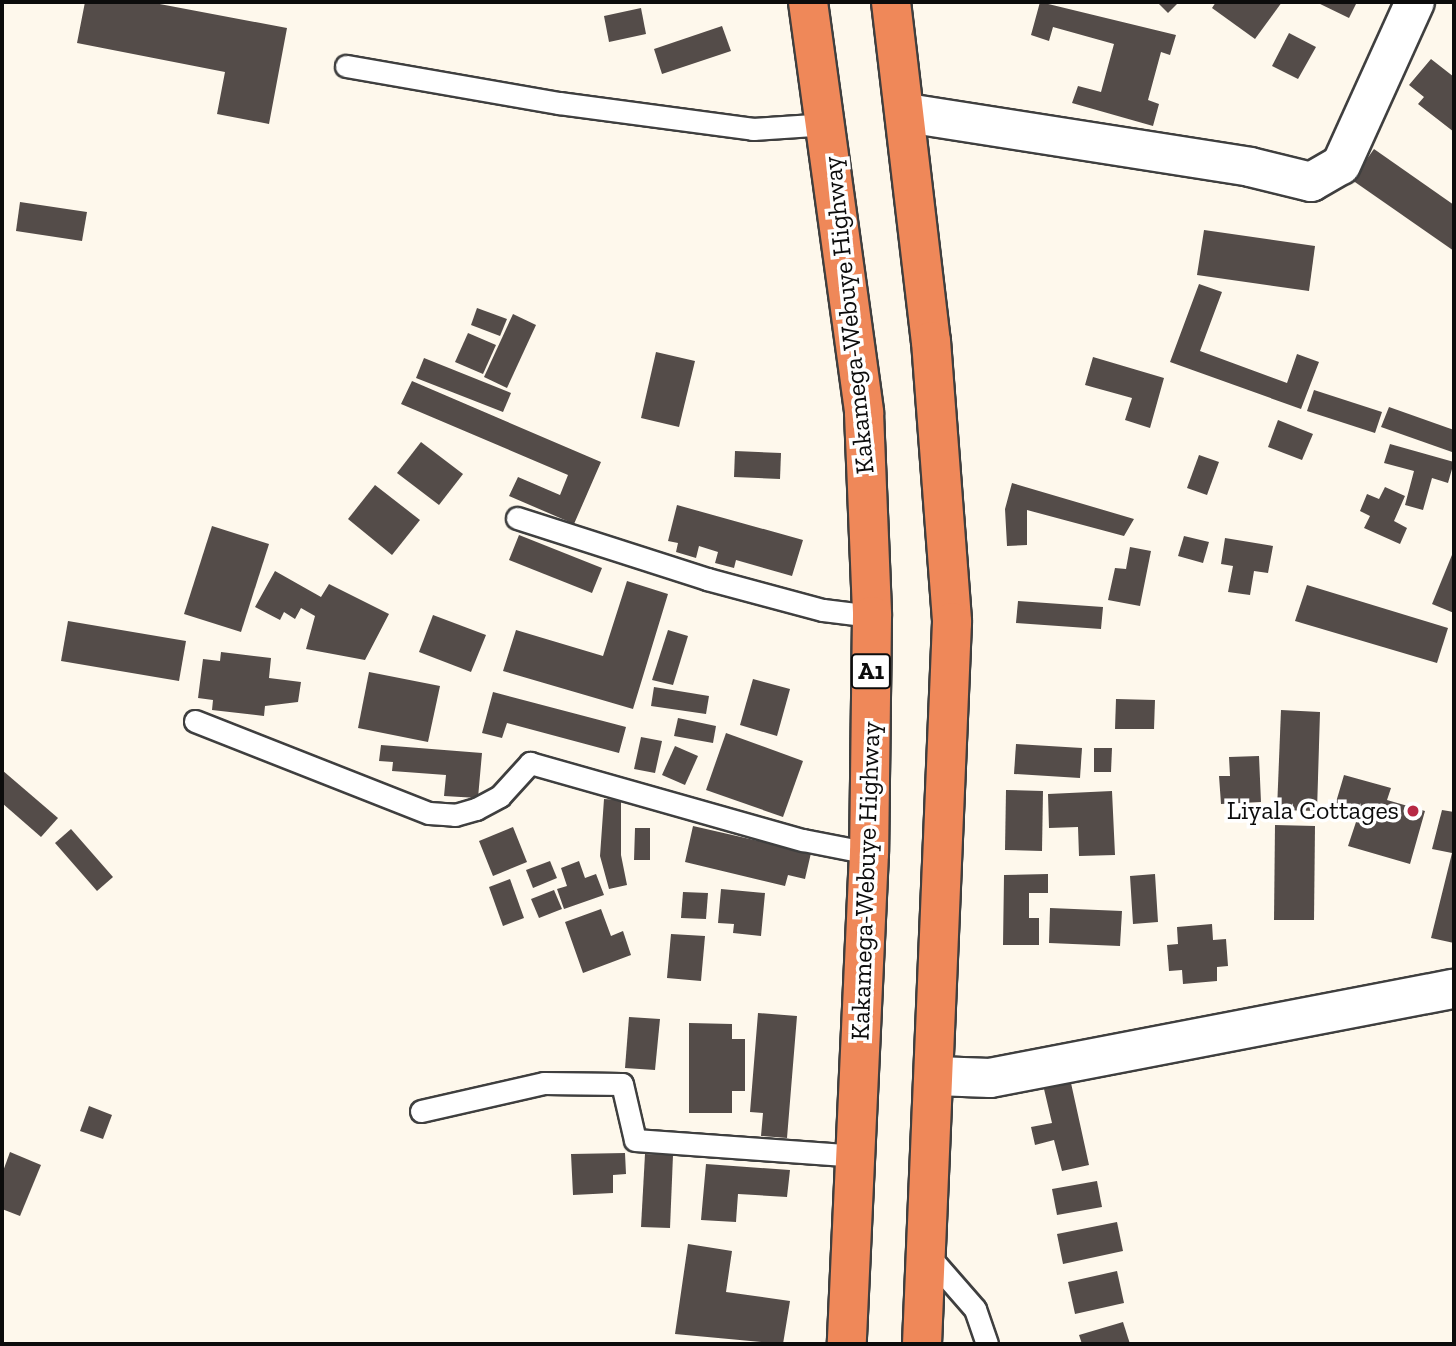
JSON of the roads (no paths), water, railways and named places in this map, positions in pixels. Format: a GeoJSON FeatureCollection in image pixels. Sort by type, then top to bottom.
{"type":"FeatureCollection","features":[{"type":"Feature","properties":{"kind":"highway","name":"Kakamega-Webuye Highway"},"geometry":{"type":"LineString","coordinates":[[808,2],[828,124],[864,413],[872,616],[869,853],[858,1156],[847,1344]]}},
{"type":"Feature","properties":{"kind":"highway"},"geometry":{"type":"LineString","coordinates":[[891,2],[906,113],[951,622],[936,1076],[922,1344]]}},
{"type":"Feature","properties":{"kind":"street"},"geometry":{"type":"LineString","coordinates":[[906,113],[1250,167],[1311,182],[1341,165],[1415,2]]}},
{"type":"Feature","properties":{"kind":"street"},"geometry":{"type":"LineString","coordinates":[[936,1076],[990,1077],[1454,989]]}},
{"type":"Feature","properties":{"kind":"lane"},"geometry":{"type":"LineString","coordinates":[[346,66],[559,103],[753,129],[828,124]]}},
{"type":"Feature","properties":{"kind":"lane"},"geometry":{"type":"LineString","coordinates":[[517,518],[707,579],[823,610],[872,616]]}},
{"type":"Feature","properties":{"kind":"lane"},"geometry":{"type":"LineString","coordinates":[[195,721],[429,813],[455,815],[476,809],[500,796],[530,763],[803,840],[869,853]]}},
{"type":"Feature","properties":{"kind":"lane"},"geometry":{"type":"LineString","coordinates":[[421,1111],[544,1083],[622,1084],[635,1139],[858,1156]]}},
{"type":"Feature","properties":{"kind":"lane"},"geometry":{"type":"LineString","coordinates":[[927,1254],[975,1309],[987,1344]]}},
{"type":"Feature","properties":{"kind":"place","name":"Liyala Cottages"},"geometry":{"type":"Point","coordinates":[1413,811]}}]}
